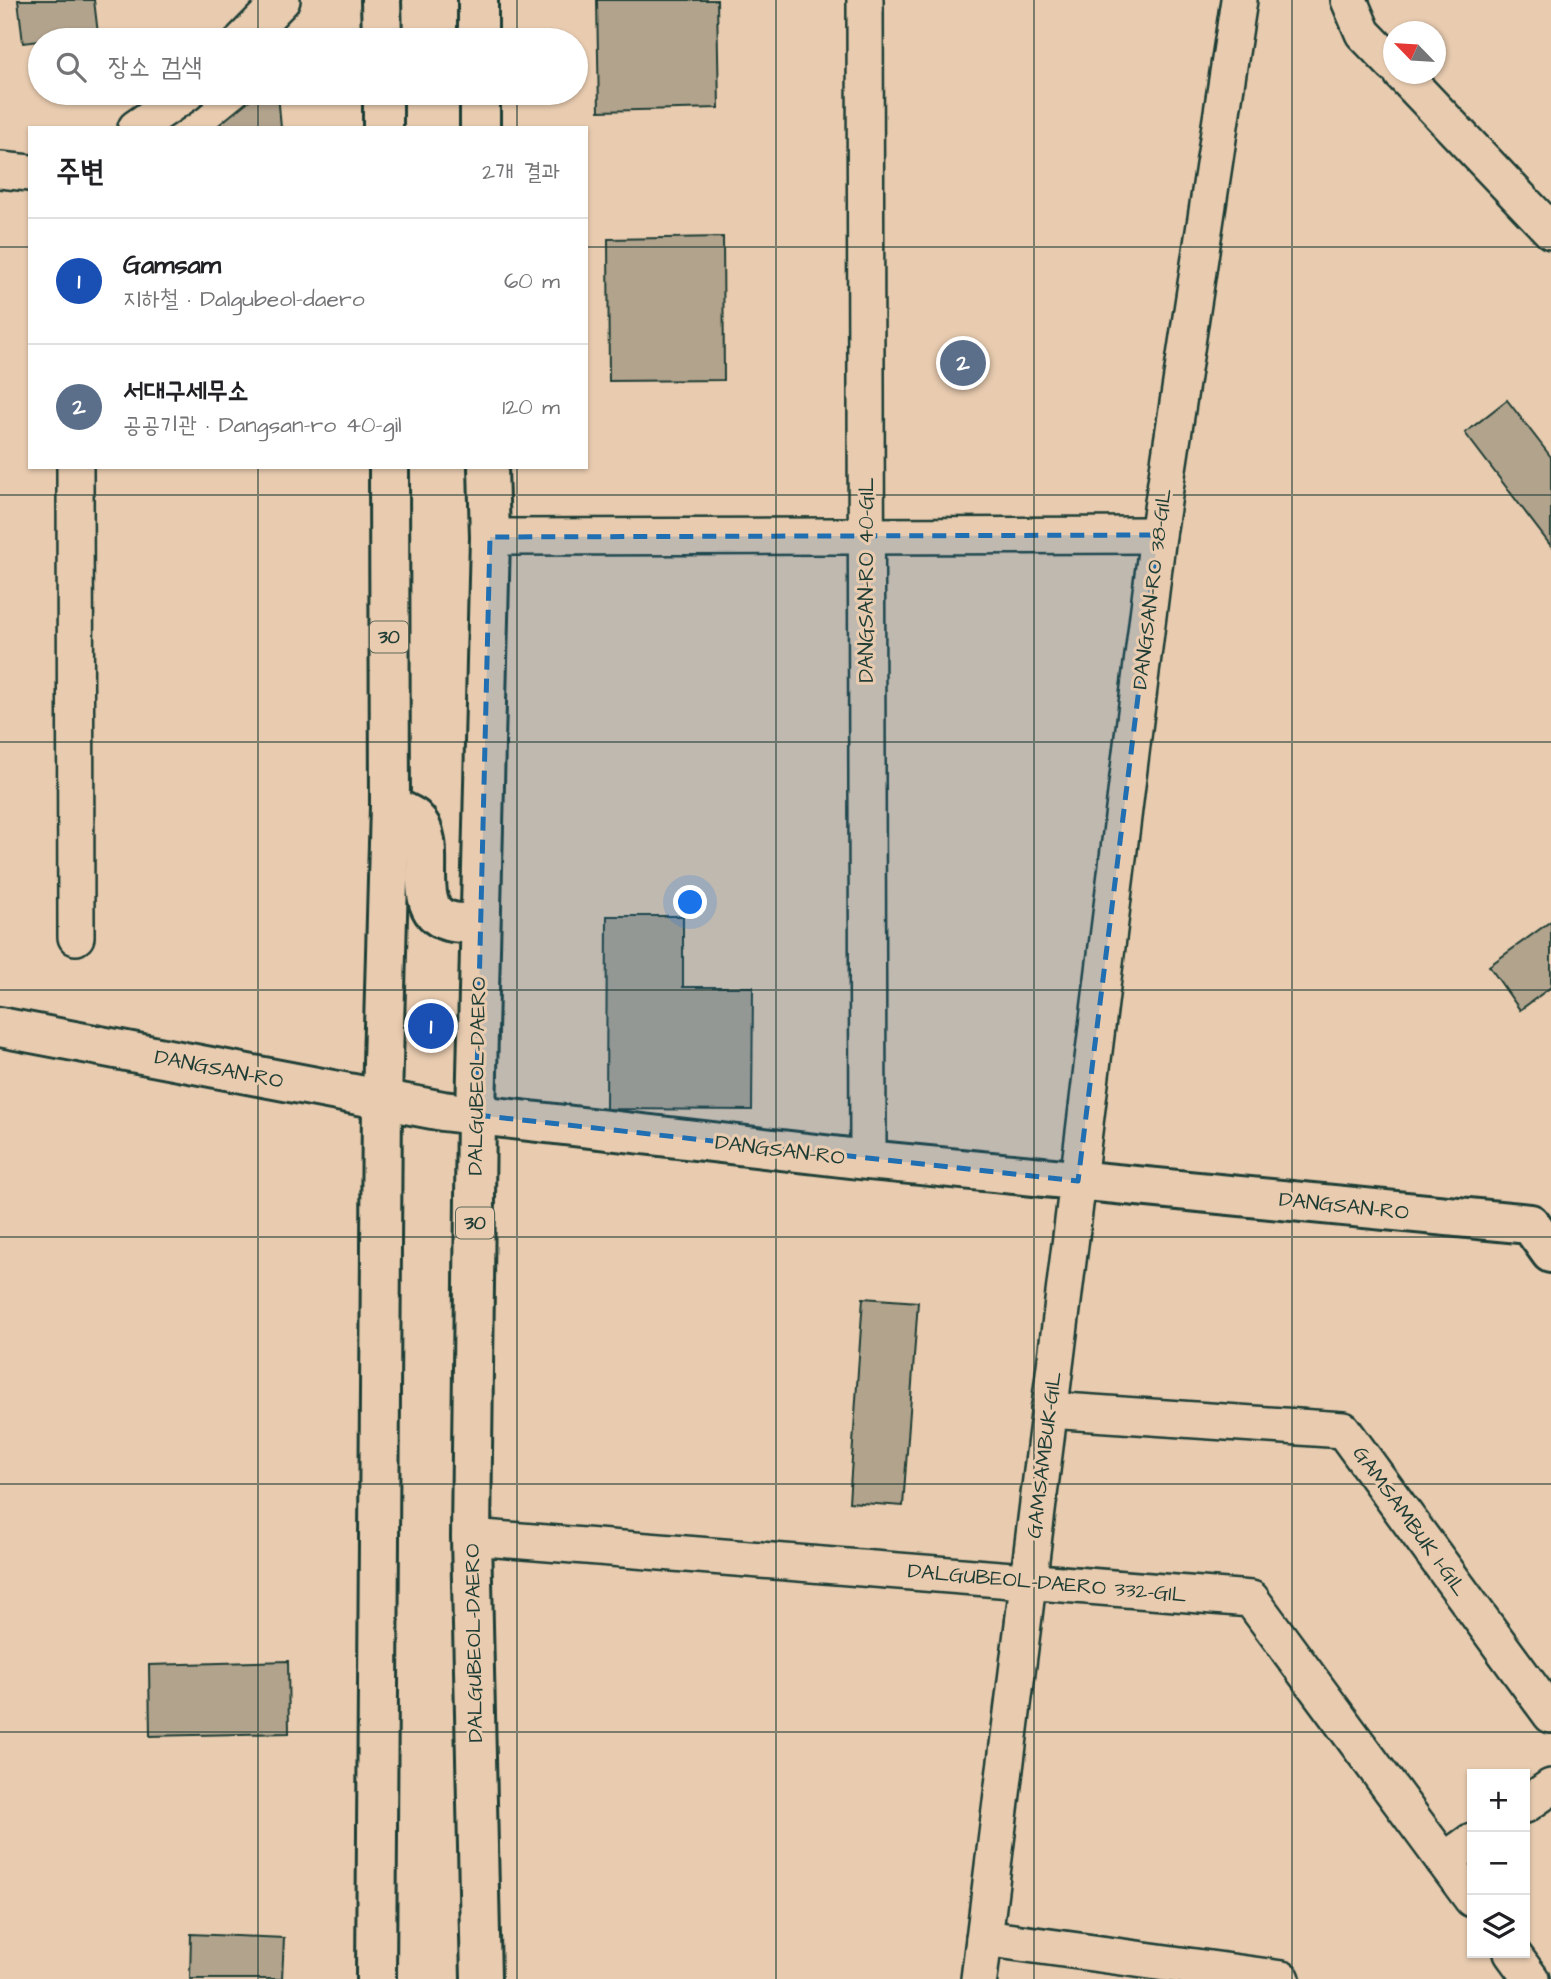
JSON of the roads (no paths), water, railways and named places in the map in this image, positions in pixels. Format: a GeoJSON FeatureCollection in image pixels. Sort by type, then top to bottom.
{"type":"FeatureCollection","features":[{"type":"Feature","properties":{"kind":"main road"},"geometry":{"type":"LineString","coordinates":[[381,0],[382,28]]}},
{"type":"Feature","properties":{"kind":"main road"},"geometry":{"type":"LineString","coordinates":[[478,0],[478,28]]}},
{"type":"Feature","properties":{"kind":"main road"},"geometry":{"type":"LineString","coordinates":[[383,105],[383,126]]}},
{"type":"Feature","properties":{"kind":"main road"},"geometry":{"type":"LineString","coordinates":[[480,105],[480,126]]}},
{"type":"Feature","properties":{"kind":"main road","name":"30"},"geometry":{"type":"LineString","coordinates":[[376,1979],[382,1100],[390,806],[389,469]]}},
{"type":"Feature","properties":{"kind":"main road","name":"DALGUBEOL-DAERO"},"geometry":{"type":"LineString","coordinates":[[481,1979],[471,1537],[476,1115],[490,537],[488,469]]}},
{"type":"Feature","properties":{"kind":"main road"},"geometry":{"type":"LineString","coordinates":[[390,806],[415,819],[425,837],[426,897],[436,914],[452,922],[480,922]]}},
{"type":"Feature","properties":{"kind":"main road","name":"DANGSAN-RO"},"geometry":{"type":"LineString","coordinates":[[0,1027],[382,1100],[476,1115],[868,1160],[1544,1229]]}},
{"type":"Feature","properties":{"kind":"street"},"geometry":{"type":"LineString","coordinates":[[255,28],[282,0]]}},
{"type":"Feature","properties":{"kind":"street","name":"DANGSAN-RO 40-GIL"},"geometry":{"type":"LineString","coordinates":[[865,0],[868,1160]]}},
{"type":"Feature","properties":{"kind":"street","name":"DANGSAN-RO 38-GIL"},"geometry":{"type":"LineString","coordinates":[[1078,1181],[1158,535],[1239,0]]}},
{"type":"Feature","properties":{"kind":"street"},"geometry":{"type":"LineString","coordinates":[[1349,0],[1363,33],[1383,54]]}},
{"type":"Feature","properties":{"kind":"street"},"geometry":{"type":"LineString","coordinates":[[1412,84],[1549,226]]}},
{"type":"Feature","properties":{"kind":"street"},"geometry":{"type":"LineString","coordinates":[[139,126],[170,105]]}},
{"type":"Feature","properties":{"kind":"street"},"geometry":{"type":"LineString","coordinates":[[0,170],[28,173]]}},
{"type":"Feature","properties":{"kind":"street"},"geometry":{"type":"LineString","coordinates":[[75,469],[76,937]]}},
{"type":"Feature","properties":{"kind":"street"},"geometry":{"type":"LineString","coordinates":[[490,537],[1158,535]]}},
{"type":"Feature","properties":{"kind":"street","name":"GAMSAMBUK-GIL"},"geometry":{"type":"LineString","coordinates":[[979,1979],[1078,1181]]}},
{"type":"Feature","properties":{"kind":"street","name":"GAMSAMBUK 1-GIL"},"geometry":{"type":"LineString","coordinates":[[1049,1410],[1343,1430],[1551,1715]]}},
{"type":"Feature","properties":{"kind":"street","name":"DALGUBEOL-DAERO 332-GIL"},"geometry":{"type":"LineString","coordinates":[[471,1537],[1251,1599],[1469,1895]]}},
{"type":"Feature","properties":{"kind":"street"},"geometry":{"type":"LineString","coordinates":[[1530,1802],[1551,1787]]}},
{"type":"Feature","properties":{"kind":"street"},"geometry":{"type":"LineString","coordinates":[[1444,1861],[1467,1845]]}},
{"type":"Feature","properties":{"kind":"street"},"geometry":{"type":"LineString","coordinates":[[984,1938],[1282,1979]]}},
{"type":"Feature","properties":{"kind":"street"},"geometry":{"type":"LineString","coordinates":[[1516,1958],[1531,1979]]}},
{"type":"Feature","properties":{"kind":"place","name":"서대구세무소"},"geometry":{"type":"Point","coordinates":[963,363]}},
{"type":"Feature","properties":{"kind":"place","name":"Gamsam"},"geometry":{"type":"Point","coordinates":[431,1026]}}]}
